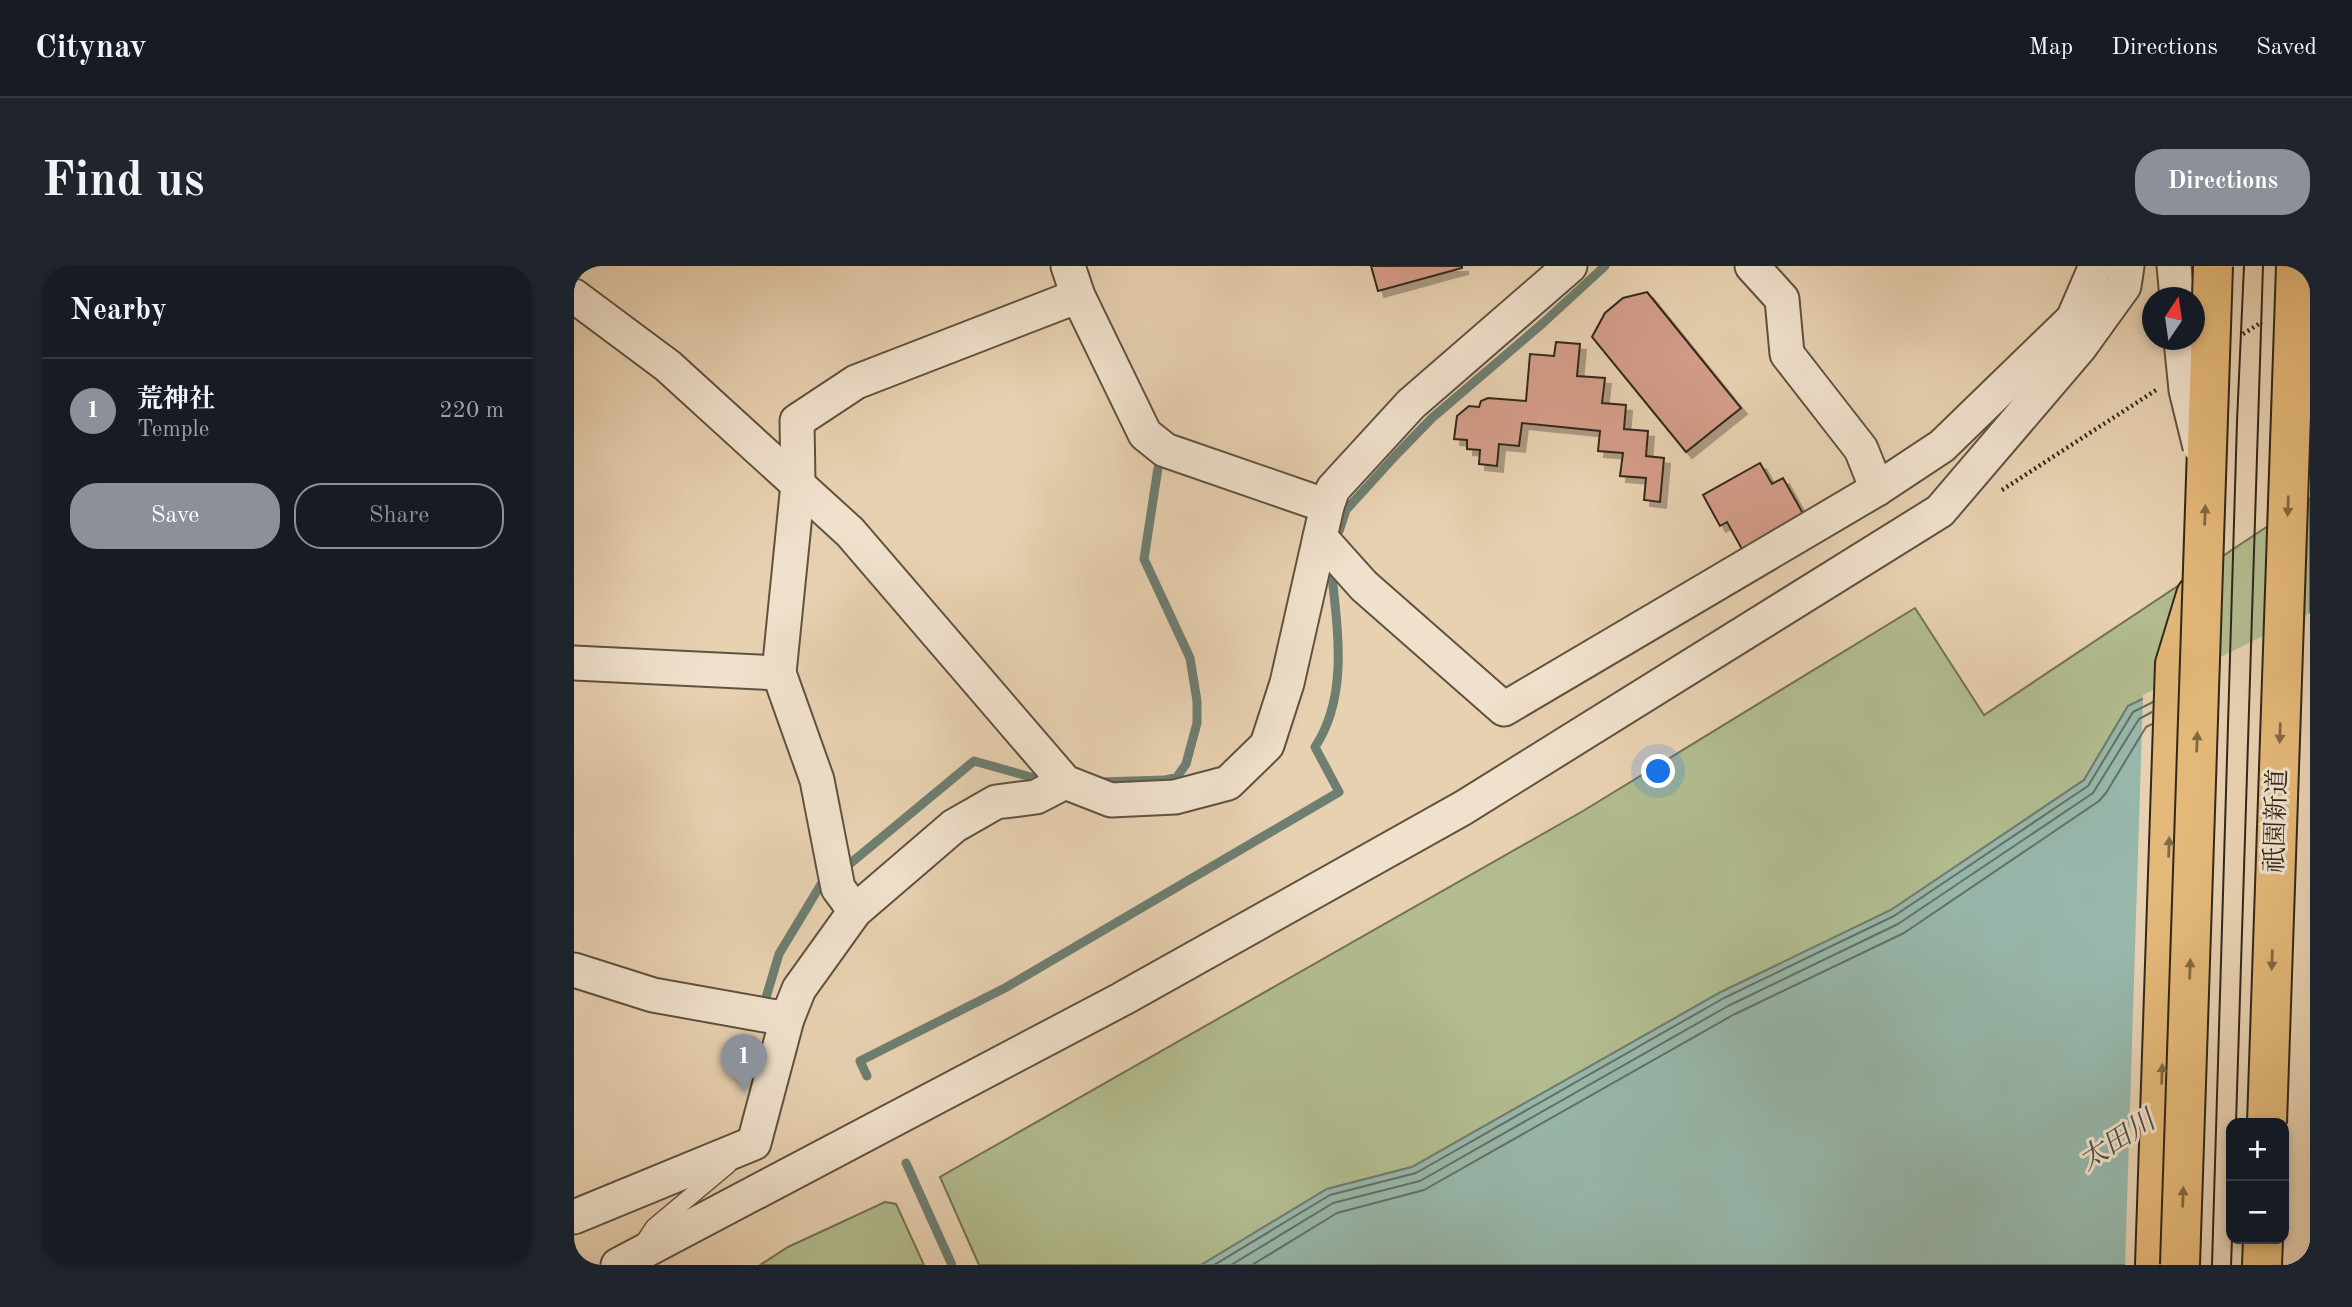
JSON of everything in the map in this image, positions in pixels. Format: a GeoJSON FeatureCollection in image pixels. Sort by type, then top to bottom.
{"type":"FeatureCollection","features":[{"type":"Feature","properties":{"kind":"highway"},"geometry":{"type":"LineString","coordinates":[[2180,1265],[2213,266]]}},
{"type":"Feature","properties":{"kind":"highway","name":"祇園新道"},"geometry":{"type":"LineString","coordinates":[[2267,1118],[2296,266]]}},
{"type":"Feature","properties":{"kind":"highway"},"geometry":{"type":"LineString","coordinates":[[2155,1265],[2175,664],[2203,572]]}},
{"type":"Feature","properties":{"kind":"highway"},"geometry":{"type":"LineString","coordinates":[[2262,1265],[2263,1244]]}},
{"type":"Feature","properties":{"kind":"street"},"geometry":{"type":"LineString","coordinates":[[574,296],[668,366],[850,532],[1065,782],[1111,800],[1175,797],[1228,783],[1267,745],[1287,682],[1333,489],[1411,404],[1570,266]]}},
{"type":"Feature","properties":{"kind":"street"},"geometry":{"type":"LineString","coordinates":[[1752,266],[1782,299],[1787,354],[1861,449],[1877,489]]}},
{"type":"Feature","properties":{"kind":"street"},"geometry":{"type":"LineString","coordinates":[[855,911],[838,888],[817,780],[779,673],[798,484],[797,421],[856,382],[1073,281],[1146,434],[1166,450],[1324,521],[1364,586],[1503,709],[1877,489],[1942,446],[2073,319],[2096,266]]}},
{"type":"Feature","properties":{"kind":"street"},"geometry":{"type":"LineString","coordinates":[[626,1261],[1122,999],[1463,808],[1940,511],[2080,347],[2124,286],[2127,266]]}},
{"type":"Feature","properties":{"kind":"street"},"geometry":{"type":"LineString","coordinates":[[2174,266],[2176,287]]}},
{"type":"Feature","properties":{"kind":"street"},"geometry":{"type":"LineString","coordinates":[[2182,350],[2186,390],[2206,473]]}},
{"type":"Feature","properties":{"kind":"street"},"geometry":{"type":"LineString","coordinates":[[574,663],[779,673]]}},
{"type":"Feature","properties":{"kind":"street"},"geometry":{"type":"LineString","coordinates":[[574,1217],[754,1143],[787,1019],[799,989],[855,911],[954,826],[996,802],[1036,797],[1065,782]]}},
{"type":"Feature","properties":{"kind":"street"},"geometry":{"type":"LineString","coordinates":[[574,970],[653,995],[787,1019]]}},
{"type":"Feature","properties":{"kind":"lane"},"geometry":{"type":"LineString","coordinates":[[626,1261],[654,1227],[754,1143]]}},
{"type":"Feature","properties":{"kind":"path"},"geometry":{"type":"LineString","coordinates":[[2240,336],[2263,321]]}},
{"type":"Feature","properties":{"kind":"path"},"geometry":{"type":"LineString","coordinates":[[1996,494],[2159,388]]}},
{"type":"Feature","properties":{"kind":"green space"},"geometry":{"type":"Polygon","coordinates":[[[2310,498],[2310,617],[2128,706],[2084,780],[1891,910],[1721,992],[1412,1167],[1327,1189],[1201,1265],[979,1265],[940,1177],[1583,811],[1915,608],[1984,715],[2310,498]]]}},
{"type":"Feature","properties":{"kind":"green space"},"geometry":{"type":"Polygon","coordinates":[[[885,1202],[896,1204],[924,1265],[760,1265],[788,1247],[885,1202]]]}},
{"type":"Feature","properties":{"kind":"water","name":"太田川"},"geometry":{"type":"Polygon","coordinates":[[[2310,617],[2310,1265],[1201,1265],[1327,1189],[1412,1167],[1721,992],[1891,910],[2084,780],[2128,706],[2310,617]]]}},
{"type":"Feature","properties":{"kind":"pier"},"geometry":{"type":"Polygon","coordinates":[[[2310,613],[2310,1265],[2125,1265],[2143,695],[2310,613]]]}},
{"type":"Feature","properties":{"kind":"building"},"geometry":{"type":"Polygon","coordinates":[[[1371,266],[1462,266],[1462,268],[1378,291],[1371,266]]]}},
{"type":"Feature","properties":{"kind":"building"},"geometry":{"type":"Polygon","coordinates":[[[1647,292],[1741,408],[1686,452],[1592,337],[1605,313],[1623,298],[1647,292]]]}},
{"type":"Feature","properties":{"kind":"building"},"geometry":{"type":"Polygon","coordinates":[[[1556,342],[1580,344],[1577,376],[1605,378],[1602,403],[1626,405],[1624,429],[1648,431],[1646,456],[1664,458],[1660,502],[1644,500],[1646,478],[1620,476],[1623,453],[1598,451],[1600,431],[1522,423],[1519,446],[1499,444],[1497,466],[1479,464],[1480,450],[1467,449],[1467,440],[1454,439],[1457,416],[1469,406],[1479,407],[1481,401],[1488,398],[1526,401],[1530,354],[1554,356],[1556,342]]]}},
{"type":"Feature","properties":{"kind":"building"},"geometry":{"type":"Polygon","coordinates":[[[1760,463],[1772,484],[1783,478],[1805,517],[1743,551],[1727,522],[1720,526],[1703,495],[1760,463]]]}},
{"type":"Feature","properties":{"kind":"waterway"},"geometry":{"type":"LineString","coordinates":[[1339,531],[1346,510],[1432,418],[1605,266]]}},
{"type":"Feature","properties":{"kind":"waterway"},"geometry":{"type":"LineString","coordinates":[[1099,782],[1165,780],[1177,777],[1186,764],[1197,723],[1197,701],[1190,658],[1144,559],[1158,468]]}},
{"type":"Feature","properties":{"kind":"waterway"},"geometry":{"type":"LineString","coordinates":[[867,1076],[860,1061],[1005,988],[1339,792],[1315,747],[1325,728],[1336,686],[1338,642],[1332,576]]}},
{"type":"Feature","properties":{"kind":"waterway"},"geometry":{"type":"LineString","coordinates":[[846,867],[974,761],[1038,779]]}},
{"type":"Feature","properties":{"kind":"waterway"},"geometry":{"type":"LineString","coordinates":[[757,1000],[765,1001],[779,954],[823,881]]}},
{"type":"Feature","properties":{"kind":"waterway"},"geometry":{"type":"LineString","coordinates":[[906,1163],[952,1265]]}},
{"type":"Feature","properties":{"kind":"tram line"},"geometry":{"type":"LineString","coordinates":[[2212,1265],[2244,266]]}},
{"type":"Feature","properties":{"kind":"tram line"},"geometry":{"type":"LineString","coordinates":[[2236,1118],[2263,266]]}},
{"type":"Feature","properties":{"kind":"tram line"},"geometry":{"type":"LineString","coordinates":[[2231,1265],[2232,1244]]}},
{"type":"Feature","properties":{"kind":"place","name":"荒神社"},"geometry":{"type":"Point","coordinates":[744,1092]}}]}
